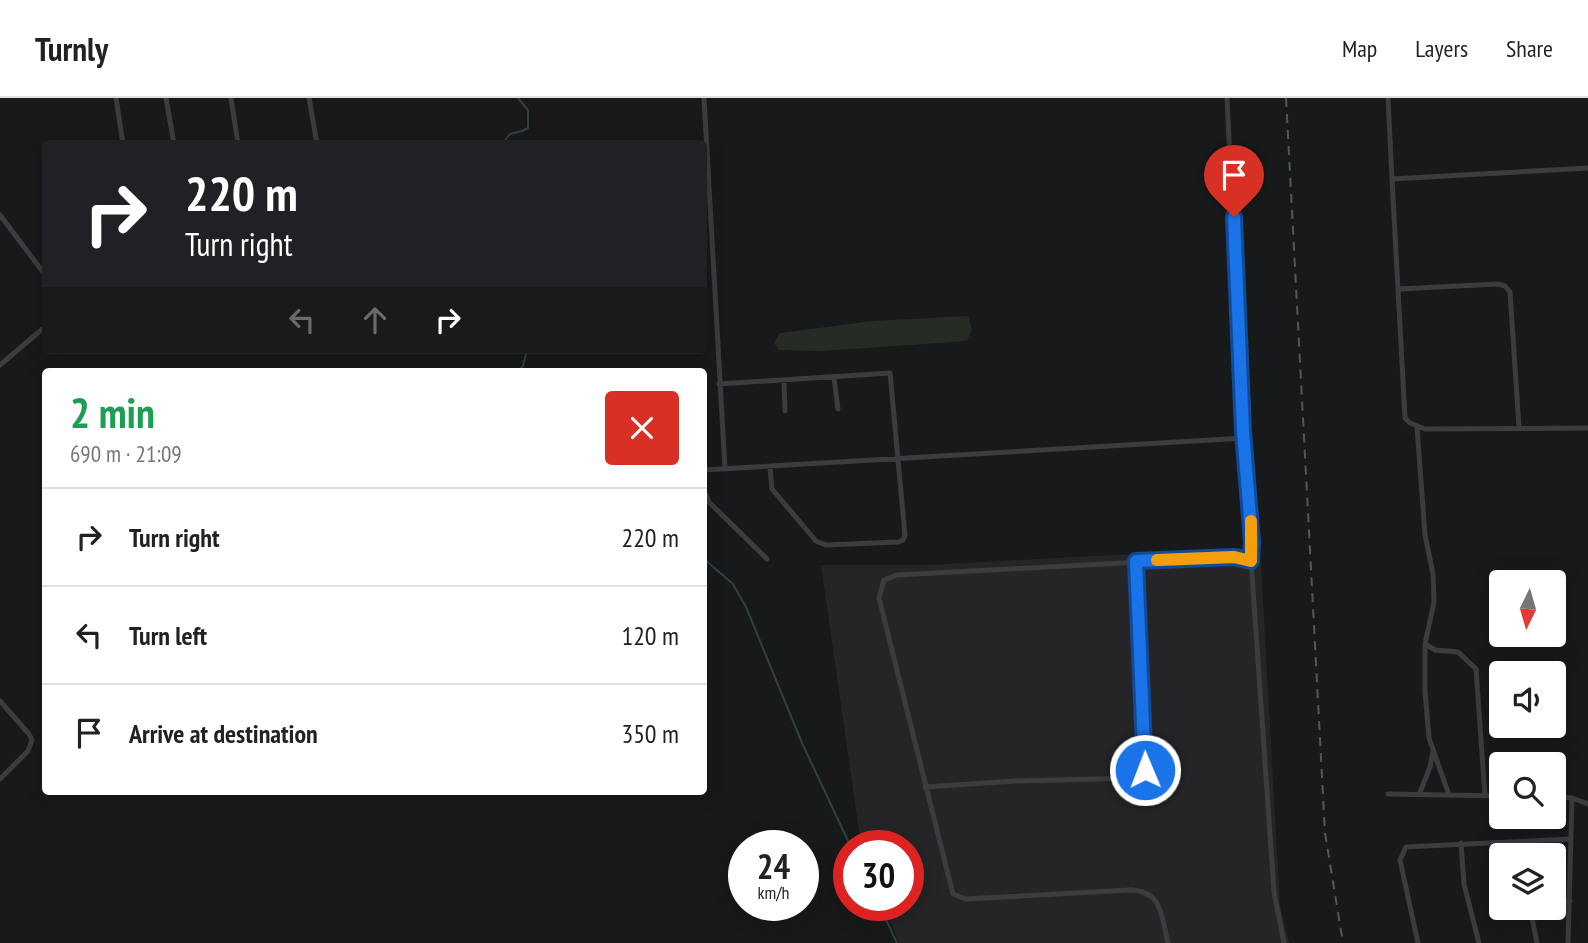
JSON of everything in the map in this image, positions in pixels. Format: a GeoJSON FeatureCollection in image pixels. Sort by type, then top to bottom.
{"type":"FeatureCollection","features":[{"type":"Feature","properties":{"kind":"street"},"geometry":{"type":"LineString","coordinates":[[116,98],[121,140]]}},
{"type":"Feature","properties":{"kind":"street"},"geometry":{"type":"LineString","coordinates":[[166,98],[173,140]]}},
{"type":"Feature","properties":{"kind":"street"},"geometry":{"type":"LineString","coordinates":[[231,98],[238,140]]}},
{"type":"Feature","properties":{"kind":"street"},"geometry":{"type":"LineString","coordinates":[[309,98],[316,140]]}},
{"type":"Feature","properties":{"kind":"street"},"geometry":{"type":"LineString","coordinates":[[704,98],[706,140]]}},
{"type":"Feature","properties":{"kind":"street"},"geometry":{"type":"LineString","coordinates":[[1227,98],[1251,561],[1275,892],[1284,943]]}},
{"type":"Feature","properties":{"kind":"street"},"geometry":{"type":"LineString","coordinates":[[1388,98],[1405,418],[1425,429],[1588,428]]}},
{"type":"Feature","properties":{"kind":"street"},"geometry":{"type":"LineString","coordinates":[[707,155],[724,469]]}},
{"type":"Feature","properties":{"kind":"street"},"geometry":{"type":"LineString","coordinates":[[1392,179],[1588,168]]}},
{"type":"Feature","properties":{"kind":"street"},"geometry":{"type":"LineString","coordinates":[[0,215],[42,271]]}},
{"type":"Feature","properties":{"kind":"street"},"geometry":{"type":"LineString","coordinates":[[1399,289],[1498,284],[1505,286],[1510,292],[1520,427]]}},
{"type":"Feature","properties":{"kind":"street"},"geometry":{"type":"LineString","coordinates":[[0,365],[42,329]]}},
{"type":"Feature","properties":{"kind":"street"},"geometry":{"type":"LineString","coordinates":[[719,384],[890,373],[905,535],[903,540],[826,545],[816,541],[772,489],[770,467]]}},
{"type":"Feature","properties":{"kind":"street"},"geometry":{"type":"LineString","coordinates":[[834,378],[838,409]]}},
{"type":"Feature","properties":{"kind":"street"},"geometry":{"type":"LineString","coordinates":[[784,380],[785,411]]}},
{"type":"Feature","properties":{"kind":"street"},"geometry":{"type":"LineString","coordinates":[[1416,426],[1425,536],[1433,574],[1434,602],[1425,644],[1429,738],[1449,795]]}},
{"type":"Feature","properties":{"kind":"street"},"geometry":{"type":"LineString","coordinates":[[707,470],[1244,438]]}},
{"type":"Feature","properties":{"kind":"street"},"geometry":{"type":"LineString","coordinates":[[707,497],[767,559]]}},
{"type":"Feature","properties":{"kind":"street"},"geometry":{"type":"LineString","coordinates":[[1168,943],[1155,899],[1145,891],[966,899],[953,894],[879,598],[884,580],[898,575],[1234,557],[1251,561]]}},
{"type":"Feature","properties":{"kind":"street"},"geometry":{"type":"LineString","coordinates":[[925,787],[1016,781],[1138,778],[1143,775],[1136,561]]}},
{"type":"Feature","properties":{"kind":"street"},"geometry":{"type":"LineString","coordinates":[[1425,644],[1435,650],[1458,652],[1476,669],[1485,796]]}},
{"type":"Feature","properties":{"kind":"street"},"geometry":{"type":"LineString","coordinates":[[0,701],[32,740],[29,751],[0,779]]}},
{"type":"Feature","properties":{"kind":"street"},"geometry":{"type":"LineString","coordinates":[[1419,795],[1434,751]]}},
{"type":"Feature","properties":{"kind":"street"},"geometry":{"type":"LineString","coordinates":[[1388,794],[1489,796]]}},
{"type":"Feature","properties":{"kind":"street"},"geometry":{"type":"LineString","coordinates":[[1566,798],[1588,804]]}},
{"type":"Feature","properties":{"kind":"street"},"geometry":{"type":"LineString","coordinates":[[1568,943],[1572,798]]}},
{"type":"Feature","properties":{"kind":"street"},"geometry":{"type":"LineString","coordinates":[[1418,943],[1401,860],[1405,847],[1571,839]]}},
{"type":"Feature","properties":{"kind":"street"},"geometry":{"type":"LineString","coordinates":[[1461,843],[1464,884],[1479,943]]}},
{"type":"Feature","properties":{"kind":"street"},"geometry":{"type":"LineString","coordinates":[[1532,920],[1537,943]]}},
{"type":"Feature","properties":{"kind":"shaded area"},"geometry":{"type":"Polygon","coordinates":[[[968,316],[972,329],[967,341],[823,351],[779,350],[774,343],[780,333],[873,321],[968,316]]]}},
{"type":"Feature","properties":{"kind":"shaded area"},"geometry":{"type":"Polygon","coordinates":[[[1260,547],[1280,905],[1289,943],[899,943],[890,921],[924,921],[924,830],[859,830],[821,565],[928,565],[1260,547]]]}},
{"type":"Feature","properties":{"kind":"waterway"},"geometry":{"type":"LineString","coordinates":[[505,140],[510,134],[528,128],[528,110],[518,98]]}},
{"type":"Feature","properties":{"kind":"waterway"},"geometry":{"type":"LineString","coordinates":[[521,368],[526,354]]}},
{"type":"Feature","properties":{"kind":"waterway"},"geometry":{"type":"LineString","coordinates":[[707,562],[733,584],[746,607],[802,743],[843,830]]}},
{"type":"Feature","properties":{"kind":"waterway"},"geometry":{"type":"LineString","coordinates":[[887,921],[897,943]]}},
{"type":"Feature","properties":{"kind":"railway"},"geometry":{"type":"LineString","coordinates":[[1286,98],[1325,833],[1343,943]]}},
{"type":"Feature","properties":{"kind":"slow traffic"},"geometry":{"type":"LineString","coordinates":[[1157,560],[1234,557],[1251,561],[1251,521]]}},
{"type":"Feature","properties":{"kind":"route"},"geometry":{"type":"LineString","coordinates":[[1145,770],[1136,561],[1234,557],[1251,561],[1234,217]]}}]}
